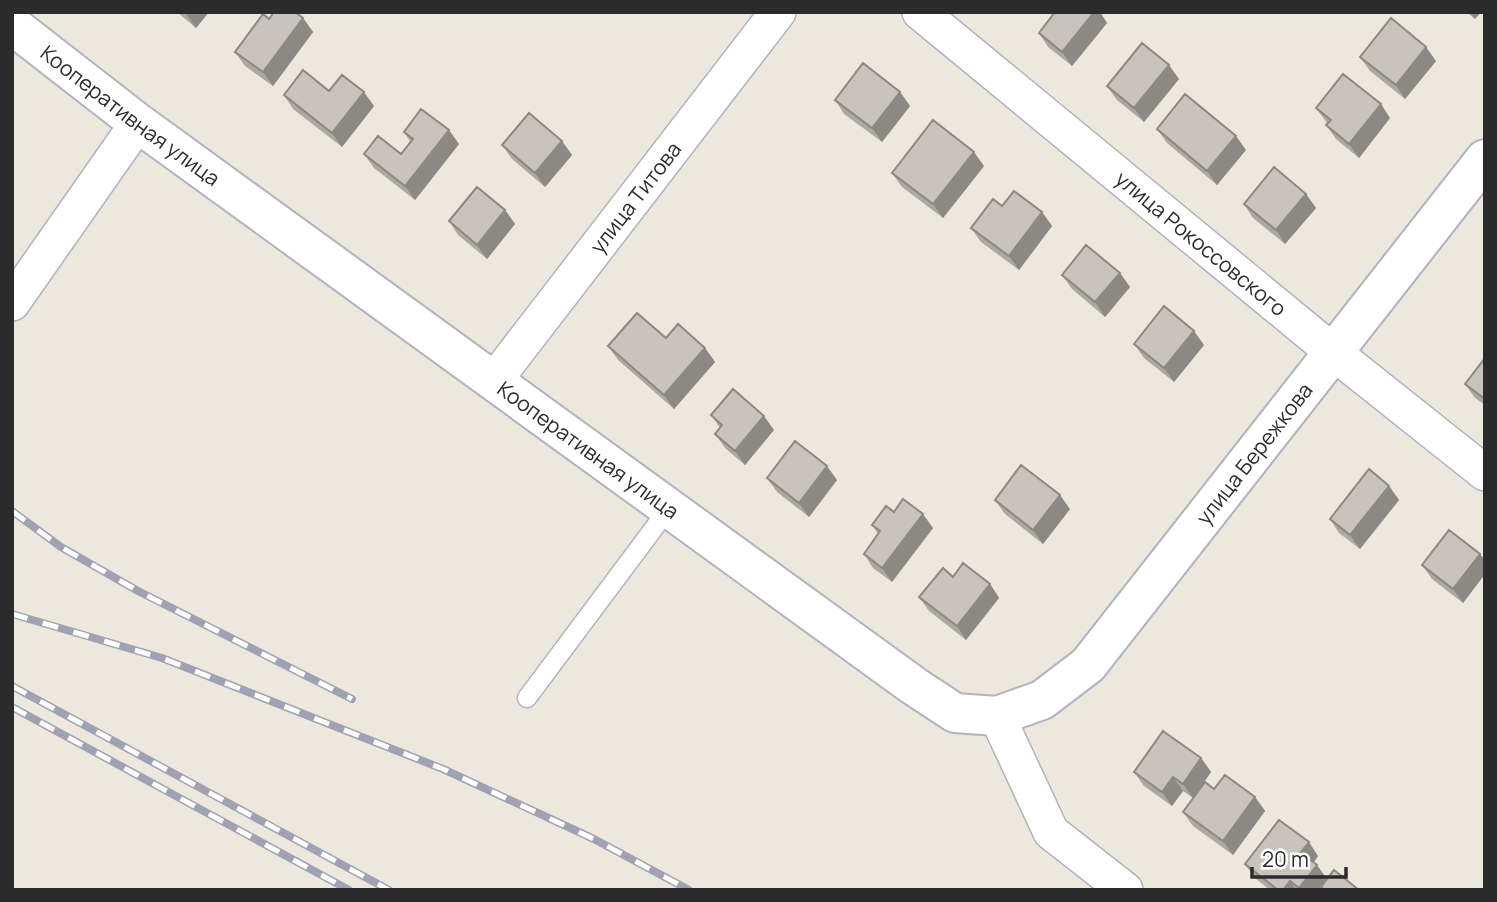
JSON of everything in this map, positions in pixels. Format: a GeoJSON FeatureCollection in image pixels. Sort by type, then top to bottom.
{"type":"FeatureCollection","features":[{"type":"Feature","properties":{"kind":"street","name":"улица Титова"},"geometry":{"type":"LineString","coordinates":[[493,382],[778,12]]}},
{"type":"Feature","properties":{"kind":"street","name":"улица Рокоссовского"},"geometry":{"type":"LineString","coordinates":[[920,12],[1333,352],[1485,473]]}},
{"type":"Feature","properties":{"kind":"street","name":"Кооперативная улица"},"geometry":{"type":"LineString","coordinates":[[12,25],[138,123],[914,687],[955,713],[997,716]]}},
{"type":"Feature","properties":{"kind":"street"},"geometry":{"type":"LineString","coordinates":[[12,303],[138,123]]}},
{"type":"Feature","properties":{"kind":"street","name":"улица Бережкова"},"geometry":{"type":"LineString","coordinates":[[997,716],[1041,700],[1088,665],[1485,159]]}},
{"type":"Feature","properties":{"kind":"street"},"geometry":{"type":"LineString","coordinates":[[997,716],[1051,832],[1125,890]]}},
{"type":"Feature","properties":{"kind":"lane"},"geometry":{"type":"LineString","coordinates":[[527,698],[670,508]]}},
{"type":"Feature","properties":{"kind":"building"},"geometry":{"type":"Polygon","coordinates":[[[274,12],[295,12],[303,18],[263,72],[235,52],[263,14],[269,19],[274,12]]]}},
{"type":"Feature","properties":{"kind":"building"},"geometry":{"type":"Polygon","coordinates":[[[1055,12],[1094,12],[1062,52],[1039,33],[1055,12]]]}},
{"type":"Feature","properties":{"kind":"building"},"geometry":{"type":"Polygon","coordinates":[[[1391,18],[1426,47],[1396,85],[1360,57],[1391,18]]]}},
{"type":"Feature","properties":{"kind":"building"},"geometry":{"type":"Polygon","coordinates":[[[1142,43],[1169,65],[1134,108],[1107,86],[1142,43]]]}},
{"type":"Feature","properties":{"kind":"building"},"geometry":{"type":"Polygon","coordinates":[[[863,63],[900,92],[872,128],[835,100],[863,63]]]}},
{"type":"Feature","properties":{"kind":"building"},"geometry":{"type":"Polygon","coordinates":[[[303,70],[329,91],[342,75],[364,92],[332,133],[284,95],[303,70]]]}},
{"type":"Feature","properties":{"kind":"building"},"geometry":{"type":"Polygon","coordinates":[[[1343,74],[1381,104],[1349,144],[1326,125],[1331,120],[1316,108],[1343,74]]]}},
{"type":"Feature","properties":{"kind":"building"},"geometry":{"type":"Polygon","coordinates":[[[1185,94],[1236,136],[1207,171],[1157,129],[1185,94]]]}},
{"type":"Feature","properties":{"kind":"building"},"geometry":{"type":"Polygon","coordinates":[[[421,109],[449,130],[405,186],[364,154],[378,136],[401,154],[413,139],[404,132],[421,109]]]}},
{"type":"Feature","properties":{"kind":"building"},"geometry":{"type":"Polygon","coordinates":[[[529,113],[562,141],[535,173],[502,145],[529,113]]]}},
{"type":"Feature","properties":{"kind":"building"},"geometry":{"type":"Polygon","coordinates":[[[933,120],[974,152],[933,204],[892,173],[933,120]]]}},
{"type":"Feature","properties":{"kind":"building"},"geometry":{"type":"Polygon","coordinates":[[[1274,167],[1306,194],[1276,230],[1244,204],[1274,167]]]}},
{"type":"Feature","properties":{"kind":"building"},"geometry":{"type":"Polygon","coordinates":[[[477,187],[505,210],[477,245],[449,221],[477,187]]]}},
{"type":"Feature","properties":{"kind":"building"},"geometry":{"type":"Polygon","coordinates":[[[1014,191],[1042,212],[1009,256],[971,228],[993,199],[1002,206],[1014,191]]]}},
{"type":"Feature","properties":{"kind":"building"},"geometry":{"type":"Polygon","coordinates":[[[1086,245],[1120,273],[1095,302],[1062,275],[1086,245]]]}},
{"type":"Feature","properties":{"kind":"building"},"geometry":{"type":"Polygon","coordinates":[[[1164,306],[1194,331],[1164,368],[1134,344],[1164,306]]]}},
{"type":"Feature","properties":{"kind":"building"},"geometry":{"type":"Polygon","coordinates":[[[637,313],[666,338],[678,324],[705,348],[664,395],[608,346],[637,313]]]}},
{"type":"Feature","properties":{"kind":"building"},"geometry":{"type":"Polygon","coordinates":[[[1485,358],[1485,399],[1465,384],[1485,358]]]}},
{"type":"Feature","properties":{"kind":"building"},"geometry":{"type":"Polygon","coordinates":[[[733,389],[764,416],[735,451],[715,434],[722,425],[711,415],[733,389]]]}},
{"type":"Feature","properties":{"kind":"building"},"geometry":{"type":"Polygon","coordinates":[[[795,441],[827,466],[799,503],[767,478],[795,441]]]}},
{"type":"Feature","properties":{"kind":"building"},"geometry":{"type":"Polygon","coordinates":[[[1021,465],[1060,495],[1033,530],[995,500],[1021,465]]]}},
{"type":"Feature","properties":{"kind":"building"},"geometry":{"type":"Polygon","coordinates":[[[1369,469],[1389,486],[1350,535],[1330,519],[1369,469]]]}},
{"type":"Feature","properties":{"kind":"building"},"geometry":{"type":"Polygon","coordinates":[[[903,499],[923,514],[882,568],[864,554],[880,531],[872,525],[886,506],[894,512],[903,499]]]}},
{"type":"Feature","properties":{"kind":"building"},"geometry":{"type":"Polygon","coordinates":[[[1449,530],[1480,554],[1453,589],[1422,565],[1449,530]]]}},
{"type":"Feature","properties":{"kind":"building"},"geometry":{"type":"Polygon","coordinates":[[[963,563],[990,584],[957,626],[919,597],[943,568],[953,577],[963,563]]]}},
{"type":"Feature","properties":{"kind":"building"},"geometry":{"type":"Polygon","coordinates":[[[1163,731],[1201,758],[1183,784],[1173,777],[1162,792],[1134,772],[1163,731]]]}},
{"type":"Feature","properties":{"kind":"building"},"geometry":{"type":"Polygon","coordinates":[[[1225,775],[1255,797],[1223,841],[1183,812],[1205,782],[1214,789],[1225,775]]]}},
{"type":"Feature","properties":{"kind":"building"},"geometry":{"type":"Polygon","coordinates":[[[1279,820],[1309,842],[1301,852],[1317,865],[1299,888],[1290,881],[1283,890],[1278,890],[1245,864],[1279,820]]]}},
{"type":"Feature","properties":{"kind":"building"},"geometry":{"type":"Polygon","coordinates":[[[1334,870],[1359,890],[1325,890],[1321,887],[1334,870]]]}},
{"type":"Feature","properties":{"kind":"railway"},"geometry":{"type":"LineString","coordinates":[[12,511],[61,547],[138,591],[352,699]]}},
{"type":"Feature","properties":{"kind":"railway"},"geometry":{"type":"LineString","coordinates":[[12,614],[162,658],[443,769],[594,839],[689,890]]}},
{"type":"Feature","properties":{"kind":"railway"},"geometry":{"type":"LineString","coordinates":[[12,686],[389,890]]}},
{"type":"Feature","properties":{"kind":"railway"},"geometry":{"type":"LineString","coordinates":[[12,707],[349,890]]}}]}
